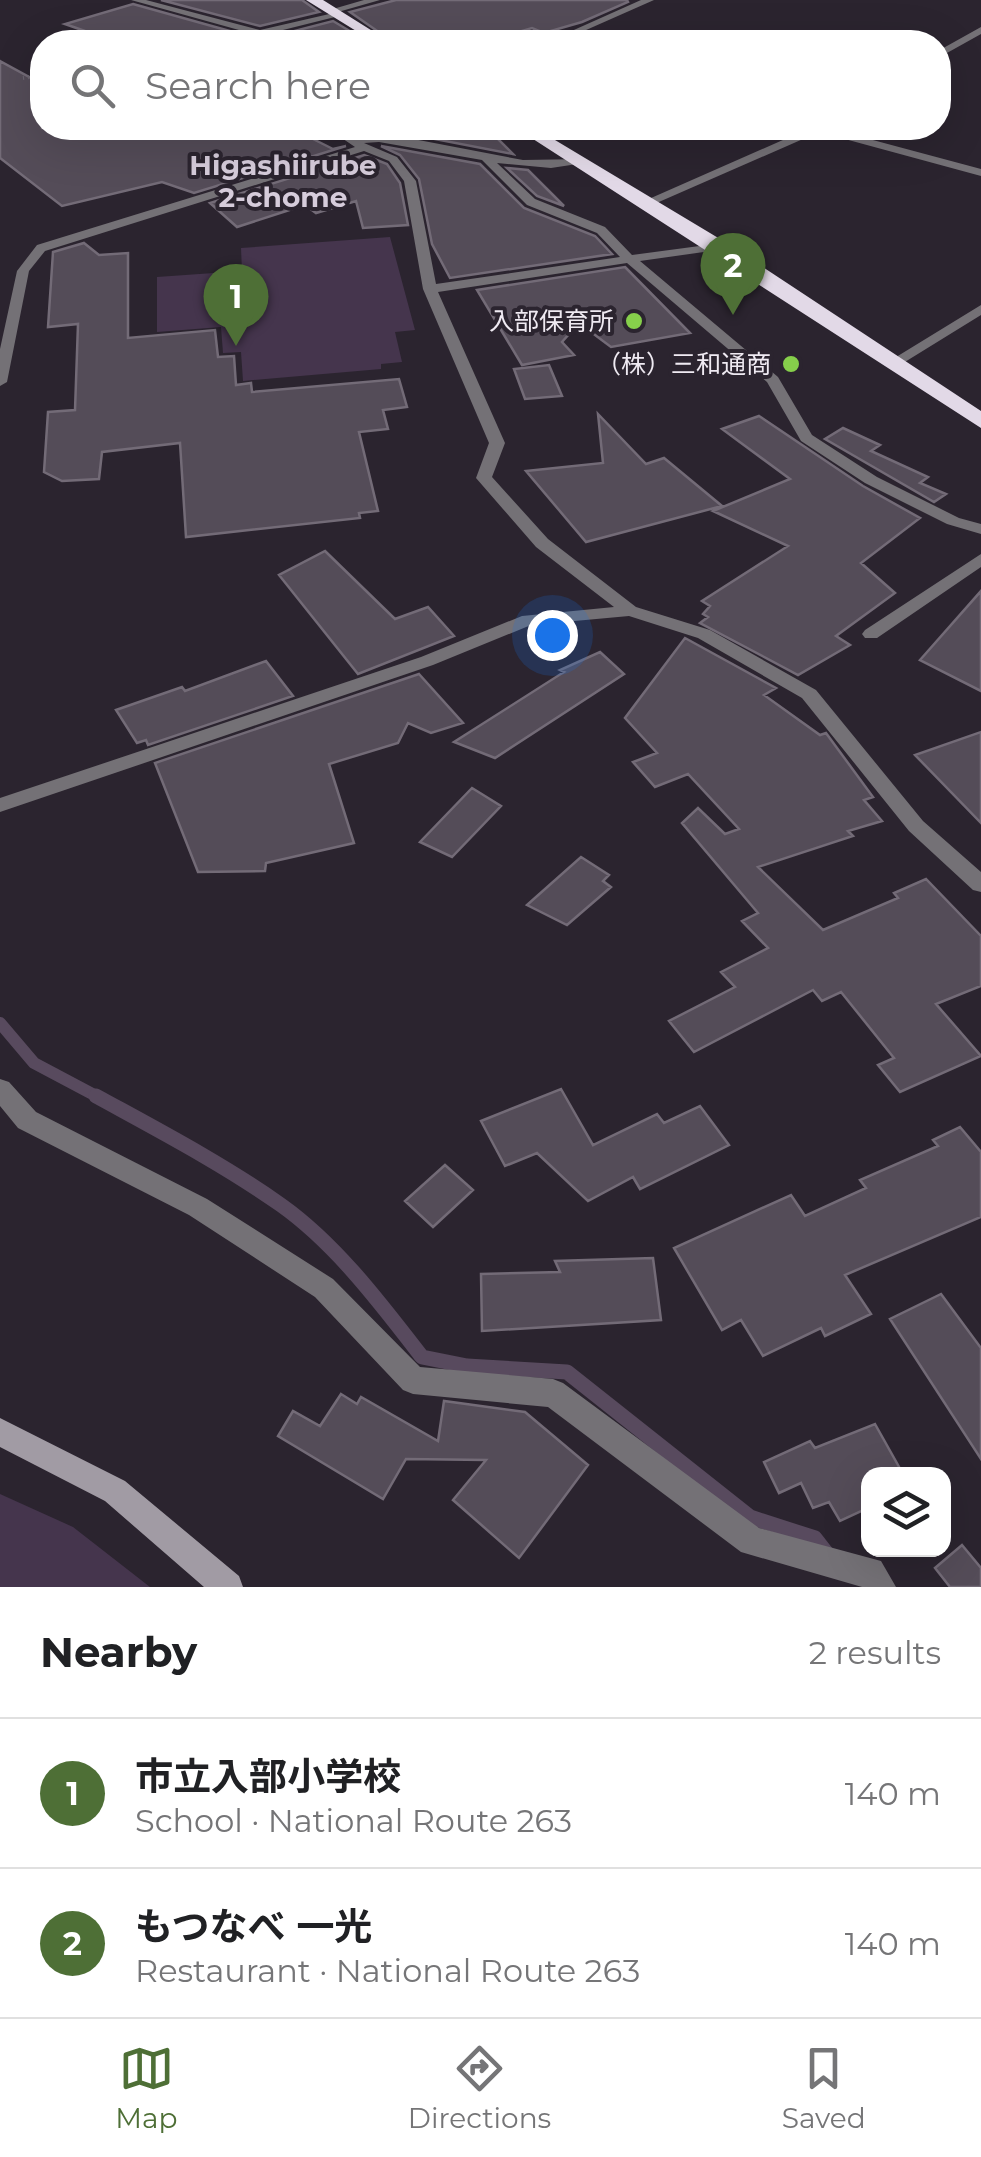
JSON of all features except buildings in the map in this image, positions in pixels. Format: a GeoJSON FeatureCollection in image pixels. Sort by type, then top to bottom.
{"type":"FeatureCollection","features":[{"type":"Feature","properties":{"kind":"highway"},"geometry":{"type":"LineString","coordinates":[[313,0],[363,30]]}},
{"type":"Feature","properties":{"kind":"highway"},"geometry":{"type":"LineString","coordinates":[[544,140],[718,246],[981,422]]}},
{"type":"Feature","properties":{"kind":"street"},"geometry":{"type":"LineString","coordinates":[[136,0],[248,30]]}},
{"type":"Feature","properties":{"kind":"street"},"geometry":{"type":"LineString","coordinates":[[270,30],[375,0]]}},
{"type":"Feature","properties":{"kind":"street"},"geometry":{"type":"LineString","coordinates":[[580,30],[649,0]]}},
{"type":"Feature","properties":{"kind":"street"},"geometry":{"type":"LineString","coordinates":[[951,47],[981,30]]}},
{"type":"Feature","properties":{"kind":"street"},"geometry":{"type":"LineString","coordinates":[[351,140],[393,159],[410,180],[430,289],[497,442],[484,478],[542,543],[630,612]]}},
{"type":"Feature","properties":{"kind":"street"},"geometry":{"type":"LineString","coordinates":[[0,382],[23,272],[40,248],[368,140]]}},
{"type":"Feature","properties":{"kind":"street"},"geometry":{"type":"LineString","coordinates":[[398,140],[486,158],[562,166],[580,161]]}},
{"type":"Feature","properties":{"kind":"street"},"geometry":{"type":"LineString","coordinates":[[648,202],[790,140]]}},
{"type":"Feature","properties":{"kind":"street"},"geometry":{"type":"LineString","coordinates":[[861,140],[981,173]]}},
{"type":"Feature","properties":{"kind":"street"},"geometry":{"type":"LineString","coordinates":[[486,158],[531,202],[601,230],[629,259],[773,380],[806,438],[870,480],[954,521],[981,529]]}},
{"type":"Feature","properties":{"kind":"street"},"geometry":{"type":"LineString","coordinates":[[430,289],[718,246]]}},
{"type":"Feature","properties":{"kind":"street"},"geometry":{"type":"LineString","coordinates":[[896,362],[981,308]]}},
{"type":"Feature","properties":{"kind":"street"},"geometry":{"type":"LineString","coordinates":[[871,634],[981,559]]}},
{"type":"Feature","properties":{"kind":"street"},"geometry":{"type":"LineString","coordinates":[[0,805],[426,661],[528,620],[630,612],[704,634],[810,694],[916,826],[981,884]]}},
{"type":"Feature","properties":{"kind":"street"},"geometry":{"type":"LineString","coordinates":[[0,1089],[27,1120],[198,1207],[324,1288],[413,1380],[553,1393],[752,1541],[875,1580]]}},
{"type":"Feature","properties":{"kind":"street"},"geometry":{"type":"LineString","coordinates":[[0,1432],[115,1492],[228,1587]]}},
{"type":"Feature","properties":{"kind":"path"},"geometry":{"type":"LineString","coordinates":[[23,78],[30,77]]}},
{"type":"Feature","properties":{"kind":"shaded area"},"geometry":{"type":"Polygon","coordinates":[[[390,237],[415,330],[395,332],[402,362],[381,364],[381,369],[243,381],[241,352],[223,353],[221,327],[157,332],[157,277],[242,271],[241,248],[390,237]]]}},
{"type":"Feature","properties":{"kind":"shaded area"},"geometry":{"type":"Polygon","coordinates":[[[0,1494],[73,1527],[150,1587],[0,1587],[0,1494]]]}},
{"type":"Feature","properties":{"kind":"waterway"},"geometry":{"type":"LineString","coordinates":[[0,1023],[34,1063],[100,1098]]}},
{"type":"Feature","properties":{"kind":"waterway"},"geometry":{"type":"LineString","coordinates":[[96,1096],[213,1161],[301,1221],[357,1276],[422,1357],[467,1366],[567,1372],[750,1517],[815,1538],[829,1556]]}},
{"type":"Feature","properties":{"kind":"place","name":"もつなべ 一光"},"geometry":{"type":"Point","coordinates":[733,315]}},
{"type":"Feature","properties":{"kind":"place","name":"入部保育所"},"geometry":{"type":"Point","coordinates":[634,321]}},
{"type":"Feature","properties":{"kind":"place","name":"市立入部小学校"},"geometry":{"type":"Point","coordinates":[236,346]}},
{"type":"Feature","properties":{"kind":"place","name":"（株）三和通商"},"geometry":{"type":"Point","coordinates":[791,364]}},
{"type":"Feature","properties":{"kind":"district","name":"Higashiirube 2-chome"},"geometry":{"type":"Point","coordinates":[283,181]}}]}
